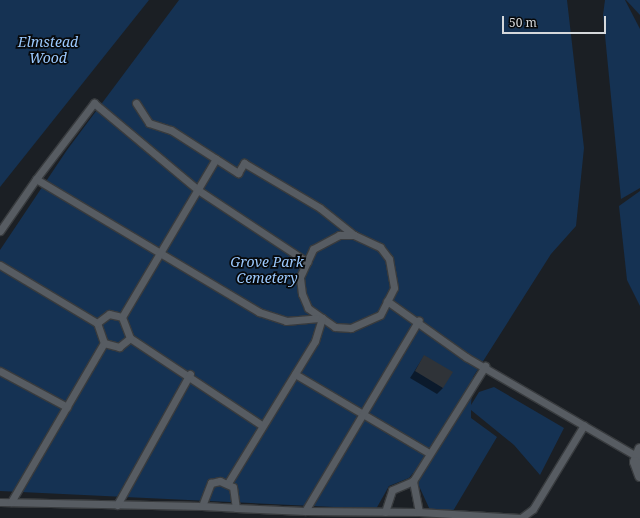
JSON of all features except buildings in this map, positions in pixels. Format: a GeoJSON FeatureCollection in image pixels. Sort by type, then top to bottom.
{"type":"FeatureCollection","features":[{"type":"Feature","properties":{"kind":"street"},"geometry":{"type":"LineString","coordinates":[[638,452],[635,467],[640,476]]}},
{"type":"Feature","properties":{"kind":"lane"},"geometry":{"type":"LineString","coordinates":[[0,231],[36,179],[94,103],[198,190],[307,262]]}},
{"type":"Feature","properties":{"kind":"lane"},"geometry":{"type":"LineString","coordinates":[[136,103],[149,123],[171,130],[238,173],[244,163],[320,208],[354,235],[368,239],[389,259],[394,288],[380,316],[351,328],[335,327],[308,308],[302,294],[300,277],[313,249],[325,240],[354,235]]}},
{"type":"Feature","properties":{"kind":"lane"},"geometry":{"type":"LineString","coordinates":[[122,317],[216,159]]}},
{"type":"Feature","properties":{"kind":"lane"},"geometry":{"type":"LineString","coordinates":[[36,179],[259,312],[286,321],[322,318]]}},
{"type":"Feature","properties":{"kind":"lane"},"geometry":{"type":"LineString","coordinates":[[0,265],[97,322],[104,343],[11,502]]}},
{"type":"Feature","properties":{"kind":"lane"},"geometry":{"type":"LineString","coordinates":[[387,301],[419,320],[466,357],[485,366],[584,425],[638,452]]}},
{"type":"Feature","properties":{"kind":"lane"},"geometry":{"type":"LineString","coordinates":[[97,322],[109,314],[122,317]]}},
{"type":"Feature","properties":{"kind":"lane"},"geometry":{"type":"LineString","coordinates":[[122,317],[130,338],[190,374],[263,426]]}},
{"type":"Feature","properties":{"kind":"lane"},"geometry":{"type":"LineString","coordinates":[[228,482],[315,341],[322,318]]}},
{"type":"Feature","properties":{"kind":"lane"},"geometry":{"type":"LineString","coordinates":[[306,511],[419,320]]}},
{"type":"Feature","properties":{"kind":"lane"},"geometry":{"type":"LineString","coordinates":[[104,343],[119,347],[130,338]]}},
{"type":"Feature","properties":{"kind":"lane"},"geometry":{"type":"LineString","coordinates":[[384,512],[392,490],[413,481],[429,453],[485,366]]}},
{"type":"Feature","properties":{"kind":"lane"},"geometry":{"type":"LineString","coordinates":[[0,370],[66,407]]}},
{"type":"Feature","properties":{"kind":"lane"},"geometry":{"type":"LineString","coordinates":[[117,505],[190,374]]}},
{"type":"Feature","properties":{"kind":"lane"},"geometry":{"type":"LineString","coordinates":[[295,374],[429,453]]}},
{"type":"Feature","properties":{"kind":"lane"},"geometry":{"type":"LineString","coordinates":[[0,502],[202,506],[306,511],[419,512],[462,517],[521,518],[533,509],[584,425]]}},
{"type":"Feature","properties":{"kind":"lane"},"geometry":{"type":"LineString","coordinates":[[413,481],[419,512]]}},
{"type":"Feature","properties":{"kind":"lane"},"geometry":{"type":"LineString","coordinates":[[202,506],[211,483],[228,482],[233,487],[236,508]]}},
{"type":"Feature","properties":{"kind":"green space","name":"Elmstead Wood"},"geometry":{"type":"Polygon","coordinates":[[[0,0],[149,0],[0,187],[0,0]]]}},
{"type":"Feature","properties":{"kind":"green space","name":"Grove Park Cemetery"},"geometry":{"type":"Polygon","coordinates":[[[179,0],[567,0],[584,148],[576,226],[551,254],[473,377],[471,405],[479,392],[494,387],[564,428],[540,475],[514,445],[471,410],[471,418],[497,437],[453,511],[430,510],[413,473],[409,478],[389,486],[376,509],[0,491],[0,250],[67,150],[179,0]]]}},
{"type":"Feature","properties":{"kind":"green space"},"geometry":{"type":"Polygon","coordinates":[[[605,0],[625,0],[640,29],[640,188],[621,199],[603,15],[605,0]]]}},
{"type":"Feature","properties":{"kind":"green space"},"geometry":{"type":"Polygon","coordinates":[[[626,0],[640,0],[640,15],[626,0]]]}},
{"type":"Feature","properties":{"kind":"green space"},"geometry":{"type":"Polygon","coordinates":[[[640,191],[640,306],[627,280],[619,206],[640,191]]]}}]}
